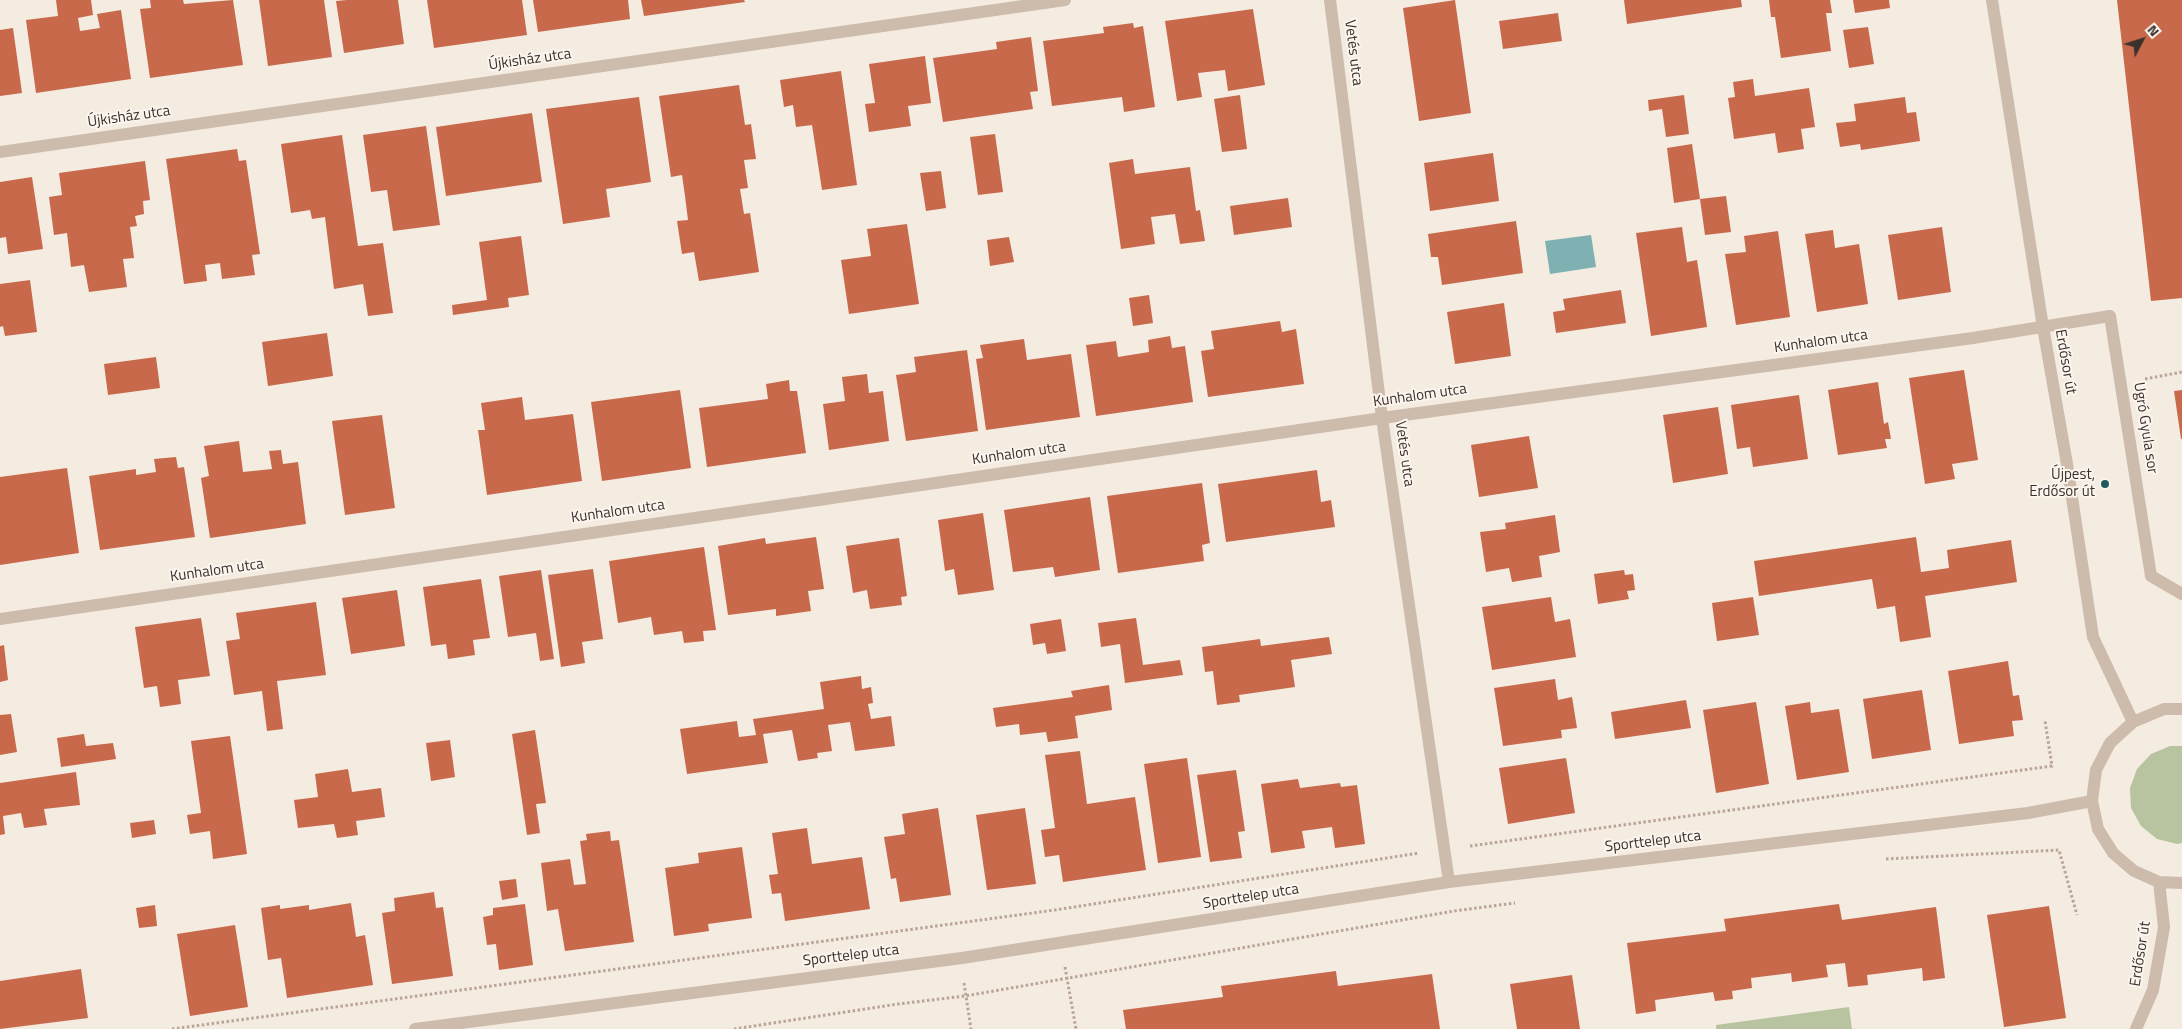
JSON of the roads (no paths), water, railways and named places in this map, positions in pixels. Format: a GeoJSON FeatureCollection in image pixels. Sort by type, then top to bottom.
{"type":"FeatureCollection","features":[{"type":"Feature","properties":{"kind":"street","name":"Újkisház utca"},"geometry":{"type":"LineString","coordinates":[[0,152],[1065,0]]}},
{"type":"Feature","properties":{"kind":"street","name":"Vetés utca"},"geometry":{"type":"LineString","coordinates":[[1330,0],[1382,418],[1446,849],[1449,882]]}},
{"type":"Feature","properties":{"kind":"street","name":"Erdősor út"},"geometry":{"type":"LineString","coordinates":[[1992,0],[2043,327],[2068,464],[2093,637],[2133,722]]}},
{"type":"Feature","properties":{"kind":"street","name":"Ugró Gyula sor"},"geometry":{"type":"LineString","coordinates":[[2043,327],[2110,316],[2151,576],[2182,594]]}},
{"type":"Feature","properties":{"kind":"street","name":"Kunhalom utca"},"geometry":{"type":"LineString","coordinates":[[0,619],[1382,418],[2043,327]]}},
{"type":"Feature","properties":{"kind":"street"},"geometry":{"type":"LineString","coordinates":[[2182,709],[2164,709],[2133,722],[2110,742],[2096,770],[2092,801],[2098,829],[2113,852],[2134,871],[2159,882],[2182,883]]}},
{"type":"Feature","properties":{"kind":"street","name":"Sporttelep utca"},"geometry":{"type":"LineString","coordinates":[[415,1029],[962,958],[1449,882],[2028,813],[2092,801]]}},
{"type":"Feature","properties":{"kind":"street","name":"Erdősor út"},"geometry":{"type":"LineString","coordinates":[[2136,1029],[2153,990],[2164,926],[2159,882]]}},
{"type":"Feature","properties":{"kind":"water"},"geometry":{"type":"Polygon","coordinates":[[[1591,235],[1596,267],[1550,274],[1545,241],[1591,235]]]}},
{"type":"Feature","properties":{"kind":"place","name":"Újpest, Erdősor út"},"geometry":{"type":"Point","coordinates":[2105,484]}}]}
